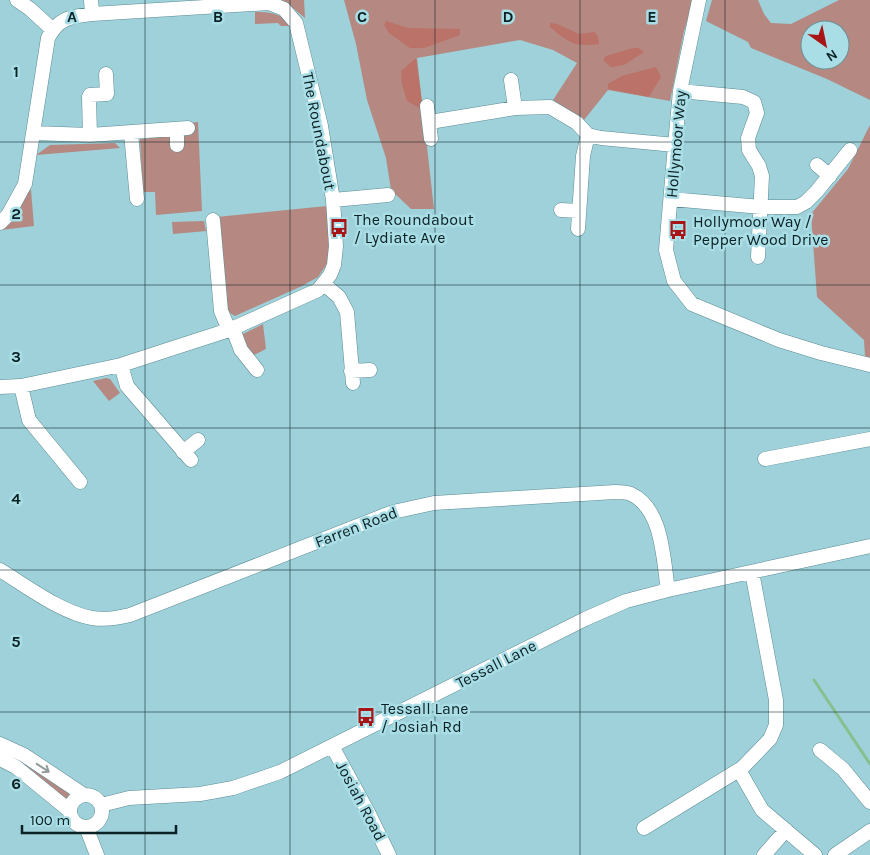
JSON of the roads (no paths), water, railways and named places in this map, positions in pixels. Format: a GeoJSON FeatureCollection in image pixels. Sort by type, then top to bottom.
{"type":"FeatureCollection","features":[{"type":"Feature","properties":{"kind":"street"},"geometry":{"type":"LineString","coordinates":[[0,223],[8,215],[24,184],[48,38],[52,30],[30,9],[16,0]]}},
{"type":"Feature","properties":{"kind":"street","name":"Hollymoor Way"},"geometry":{"type":"LineString","coordinates":[[699,0],[680,91],[675,145],[666,250],[674,281],[692,304],[779,340],[820,353],[870,365]]}},
{"type":"Feature","properties":{"kind":"street","name":"The Roundabout"},"geometry":{"type":"LineString","coordinates":[[52,30],[59,22],[92,7],[257,2],[269,3],[284,9],[296,22],[320,126],[333,200],[336,246],[334,265],[324,284]]}},
{"type":"Feature","properties":{"kind":"street"},"geometry":{"type":"LineString","coordinates":[[90,135],[89,97],[90,95],[107,94],[106,74]]}},
{"type":"Feature","properties":{"kind":"street"},"geometry":{"type":"LineString","coordinates":[[511,80],[515,108]]}},
{"type":"Feature","properties":{"kind":"street"},"geometry":{"type":"LineString","coordinates":[[680,91],[743,97],[754,102],[757,112],[748,138],[749,150],[759,166],[762,176],[758,257]]}},
{"type":"Feature","properties":{"kind":"street"},"geometry":{"type":"LineString","coordinates":[[427,106],[431,139]]}},
{"type":"Feature","properties":{"kind":"street"},"geometry":{"type":"LineString","coordinates":[[430,122],[515,108],[550,107],[577,123],[588,135],[675,145]]}},
{"type":"Feature","properties":{"kind":"street"},"geometry":{"type":"LineString","coordinates":[[33,133],[90,135],[183,129],[177,145]]}},
{"type":"Feature","properties":{"kind":"street"},"geometry":{"type":"LineString","coordinates":[[131,133],[138,199]]}},
{"type":"Feature","properties":{"kind":"street"},"geometry":{"type":"LineString","coordinates":[[578,229],[583,156],[588,135]]}},
{"type":"Feature","properties":{"kind":"street"},"geometry":{"type":"LineString","coordinates":[[671,199],[761,207],[797,207],[812,196],[850,150]]}},
{"type":"Feature","properties":{"kind":"street"},"geometry":{"type":"LineString","coordinates":[[817,165],[830,176]]}},
{"type":"Feature","properties":{"kind":"street"},"geometry":{"type":"LineString","coordinates":[[333,200],[388,195]]}},
{"type":"Feature","properties":{"kind":"street"},"geometry":{"type":"LineString","coordinates":[[561,210],[578,211]]}},
{"type":"Feature","properties":{"kind":"street"},"geometry":{"type":"LineString","coordinates":[[213,220],[221,311],[242,350],[256,362]]}},
{"type":"Feature","properties":{"kind":"street"},"geometry":{"type":"LineString","coordinates":[[0,387],[21,386],[121,365],[231,330],[308,295],[324,284],[338,297],[347,312],[352,377],[370,370]]}},
{"type":"Feature","properties":{"kind":"street"},"geometry":{"type":"LineString","coordinates":[[121,365],[127,386],[187,456],[198,440]]}},
{"type":"Feature","properties":{"kind":"street"},"geometry":{"type":"LineString","coordinates":[[21,386],[29,420],[80,482]]}},
{"type":"Feature","properties":{"kind":"street"},"geometry":{"type":"LineString","coordinates":[[765,459],[870,439]]}},
{"type":"Feature","properties":{"kind":"street","name":"Farren Road"},"geometry":{"type":"LineString","coordinates":[[0,570],[69,612],[92,618],[112,618],[130,615],[393,512],[434,503],[615,492],[630,494],[651,513],[658,528],[668,590]]}},
{"type":"Feature","properties":{"kind":"street","name":"Tessall Lane"},"geometry":{"type":"LineString","coordinates":[[101,805],[129,798],[200,794],[233,788],[280,772],[585,618],[626,601],[870,546]]}},
{"type":"Feature","properties":{"kind":"street"},"geometry":{"type":"LineString","coordinates":[[644,828],[738,770],[770,740],[776,725],[776,700],[752,572]]}},
{"type":"Feature","properties":{"kind":"street"},"geometry":{"type":"LineString","coordinates":[[0,744],[24,755],[84,795],[94,797],[101,805],[100,820],[96,824],[86,827],[76,824],[70,811],[72,802],[84,795]]}},
{"type":"Feature","properties":{"kind":"street","name":"Josiah Road"},"geometry":{"type":"LineString","coordinates":[[332,746],[370,814],[390,855]]}},
{"type":"Feature","properties":{"kind":"street"},"geometry":{"type":"LineString","coordinates":[[820,750],[844,769],[870,802]]}},
{"type":"Feature","properties":{"kind":"street"},"geometry":{"type":"LineString","coordinates":[[0,759],[16,767],[70,811]]}},
{"type":"Feature","properties":{"kind":"street"},"geometry":{"type":"LineString","coordinates":[[738,770],[762,810],[815,855]]}},
{"type":"Feature","properties":{"kind":"street"},"geometry":{"type":"LineString","coordinates":[[86,827],[97,855]]}},
{"type":"Feature","properties":{"kind":"street"},"geometry":{"type":"LineString","coordinates":[[764,855],[786,830]]}},
{"type":"Feature","properties":{"kind":"street"},"geometry":{"type":"LineString","coordinates":[[835,855],[870,831]]}},
{"type":"Feature","properties":{"kind":"waterway"},"geometry":{"type":"LineString","coordinates":[[814,680],[870,764]]}},
{"type":"Feature","properties":{"kind":"place","name":"The Roundabout / Lydiate Ave"},"geometry":{"type":"Point","coordinates":[339,228]}},
{"type":"Feature","properties":{"kind":"place","name":"Hollymoor Way / Pepper Wood Drive"},"geometry":{"type":"Point","coordinates":[678,230]}},
{"type":"Feature","properties":{"kind":"place","name":"Tessall Lane / Josiah Rd"},"geometry":{"type":"Point","coordinates":[366,717]}}]}
